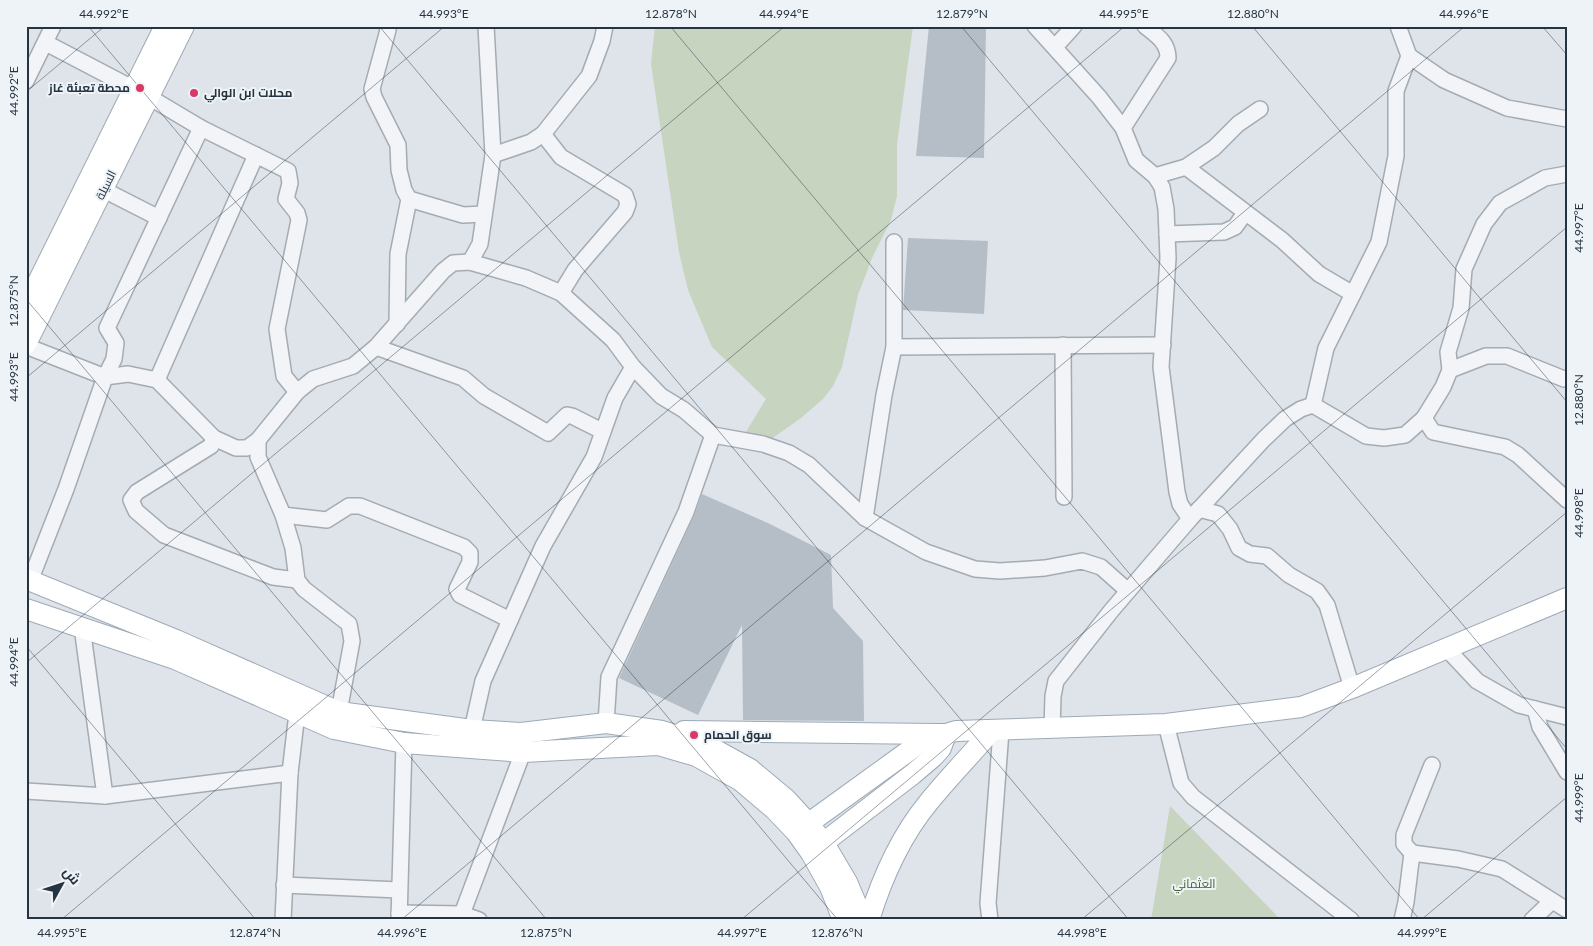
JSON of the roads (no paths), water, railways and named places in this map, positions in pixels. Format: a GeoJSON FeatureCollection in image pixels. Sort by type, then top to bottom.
{"type":"FeatureCollection","features":[{"type":"Feature","properties":{"kind":"main road","name":"السيلة"},"geometry":{"type":"LineString","coordinates":[[26,345],[104,190],[142,93],[165,26]]}},
{"type":"Feature","properties":{"kind":"main road","name":"السيلة"},"geometry":{"type":"LineString","coordinates":[[26,306],[142,93],[184,26]]}},
{"type":"Feature","properties":{"kind":"main road"},"geometry":{"type":"LineString","coordinates":[[28,580],[176,640],[339,712],[472,730],[520,733],[606,723],[662,731],[942,734],[1166,724],[1301,708],[1567,598]]}},
{"type":"Feature","properties":{"kind":"main road"},"geometry":{"type":"LineString","coordinates":[[26,609],[175,659],[334,729],[404,743],[523,752],[658,745],[696,756],[740,781],[774,809],[802,828]]}},
{"type":"Feature","properties":{"kind":"main road"},"geometry":{"type":"LineString","coordinates":[[662,731],[704,743],[750,769],[786,799],[802,828],[847,882],[863,920]]}},
{"type":"Feature","properties":{"kind":"main road"},"geometry":{"type":"LineString","coordinates":[[869,920],[890,863],[907,832],[927,804],[996,731]]}},
{"type":"Feature","properties":{"kind":"main road"},"geometry":{"type":"LineString","coordinates":[[802,828],[917,745],[942,734]]}},
{"type":"Feature","properties":{"kind":"main road"},"geometry":{"type":"LineString","coordinates":[[817,848],[933,757],[941,748],[942,734]]}},
{"type":"Feature","properties":{"kind":"main road"},"geometry":{"type":"LineString","coordinates":[[817,848],[843,920]]}},
{"type":"Feature","properties":{"kind":"street"},"geometry":{"type":"LineString","coordinates":[[27,77],[46,44],[53,26]]}},
{"type":"Feature","properties":{"kind":"street"},"geometry":{"type":"LineString","coordinates":[[387,26],[388,30],[372,89],[398,145],[399,170],[404,190],[409,199],[398,254],[396,324]]}},
{"type":"Feature","properties":{"kind":"street"},"geometry":{"type":"LineString","coordinates":[[470,262],[480,244],[493,154],[486,26]]}},
{"type":"Feature","properties":{"kind":"street"},"geometry":{"type":"LineString","coordinates":[[493,154],[531,142],[543,134],[590,76],[605,26]]}},
{"type":"Feature","properties":{"kind":"street"},"geometry":{"type":"LineString","coordinates":[[1034,26],[1084,78],[1123,128],[1136,160],[1155,176],[1162,187],[1166,209],[1168,258],[1161,367],[1180,504],[1194,514],[1218,514],[1230,528],[1239,548],[1250,554],[1267,556],[1289,575],[1317,591],[1327,605],[1352,688]]}},
{"type":"Feature","properties":{"kind":"street"},"geometry":{"type":"LineString","coordinates":[[1055,47],[1074,26]]}},
{"type":"Feature","properties":{"kind":"street"},"geometry":{"type":"LineString","coordinates":[[1123,128],[1168,58],[1168,50],[1165,44],[1145,26]]}},
{"type":"Feature","properties":{"kind":"street"},"geometry":{"type":"LineString","coordinates":[[1398,26],[1409,56],[1444,80],[1508,108],[1567,119]]}},
{"type":"Feature","properties":{"kind":"street"},"geometry":{"type":"LineString","coordinates":[[46,44],[142,93],[201,128],[288,172],[290,183],[286,199],[297,212],[299,220],[277,329],[284,376],[297,392]]}},
{"type":"Feature","properties":{"kind":"street"},"geometry":{"type":"LineString","coordinates":[[1314,406],[1326,348],[1378,242],[1396,156],[1396,91],[1409,56]]}},
{"type":"Feature","properties":{"kind":"street"},"geometry":{"type":"LineString","coordinates":[[1155,176],[1186,167],[1214,148],[1238,124],[1260,109]]}},
{"type":"Feature","properties":{"kind":"street"},"geometry":{"type":"LineString","coordinates":[[28,580],[66,489],[105,377],[114,358],[116,343],[107,328],[201,128]]}},
{"type":"Feature","properties":{"kind":"street"},"geometry":{"type":"LineString","coordinates":[[543,134],[561,157],[625,196],[628,204],[625,212],[575,270],[561,293]]}},
{"type":"Feature","properties":{"kind":"street"},"geometry":{"type":"LineString","coordinates":[[157,380],[256,155]]}},
{"type":"Feature","properties":{"kind":"street"},"geometry":{"type":"LineString","coordinates":[[1186,167],[1282,240],[1318,274],[1353,294]]}},
{"type":"Feature","properties":{"kind":"street"},"geometry":{"type":"LineString","coordinates":[[1052,729],[1053,696],[1056,681],[1128,591],[1194,514],[1285,419],[1301,410],[1314,406],[1366,436],[1384,438],[1405,435],[1424,418],[1443,387],[1450,370],[1448,352],[1461,308],[1464,269],[1484,224],[1500,203],[1544,178],[1567,174]]}},
{"type":"Feature","properties":{"kind":"street"},"geometry":{"type":"LineString","coordinates":[[104,190],[158,218]]}},
{"type":"Feature","properties":{"kind":"street"},"geometry":{"type":"LineString","coordinates":[[409,199],[463,215],[484,214]]}},
{"type":"Feature","properties":{"kind":"street"},"geometry":{"type":"LineString","coordinates":[[1167,234],[1224,232],[1235,227],[1245,213]]}},
{"type":"Feature","properties":{"kind":"street"},"geometry":{"type":"LineString","coordinates":[[865,518],[884,395],[894,347],[894,242]]}},
{"type":"Feature","properties":{"kind":"street"},"geometry":{"type":"LineString","coordinates":[[26,345],[105,377],[128,374],[157,380],[214,438],[236,448],[247,448],[258,440],[297,392],[312,379],[353,366],[376,347],[443,271],[453,263],[470,262],[526,278],[561,293],[612,340],[633,367],[661,396],[684,410],[713,434],[763,444],[789,453],[809,465],[865,518],[926,552],[975,569],[1000,571],[1082,561],[1100,567],[1128,591]]}},
{"type":"Feature","properties":{"kind":"street"},"geometry":{"type":"LineString","coordinates":[[894,347],[1163,344]]}},
{"type":"Feature","properties":{"kind":"street"},"geometry":{"type":"LineString","coordinates":[[1063,345],[1064,497]]}},
{"type":"Feature","properties":{"kind":"street"},"geometry":{"type":"LineString","coordinates":[[376,347],[463,378],[484,396],[548,433],[567,415],[602,431]]}},
{"type":"Feature","properties":{"kind":"street"},"geometry":{"type":"LineString","coordinates":[[1450,370],[1486,356],[1507,356],[1564,379],[1567,378]]}},
{"type":"Feature","properties":{"kind":"street"},"geometry":{"type":"LineString","coordinates":[[472,730],[483,681],[542,546],[594,457],[615,398],[633,367]]}},
{"type":"Feature","properties":{"kind":"street"},"geometry":{"type":"LineString","coordinates":[[1424,418],[1433,432],[1505,447],[1518,455],[1567,500]]}},
{"type":"Feature","properties":{"kind":"street"},"geometry":{"type":"LineString","coordinates":[[606,723],[609,677],[686,512],[713,434]]}},
{"type":"Feature","properties":{"kind":"street"},"geometry":{"type":"LineString","coordinates":[[214,438],[212,446],[137,492],[131,500],[136,512],[164,535],[273,577],[297,580]]}},
{"type":"Feature","properties":{"kind":"street"},"geometry":{"type":"LineString","coordinates":[[258,440],[258,457],[283,515],[293,548],[297,580],[304,589],[349,624],[352,641],[339,712]]}},
{"type":"Feature","properties":{"kind":"street"},"geometry":{"type":"LineString","coordinates":[[283,515],[327,520],[349,506],[360,506],[464,547],[470,553],[470,562],[457,589],[460,595],[510,620]]}},
{"type":"Feature","properties":{"kind":"street"},"geometry":{"type":"LineString","coordinates":[[82,627],[105,796]]}},
{"type":"Feature","properties":{"kind":"street"},"geometry":{"type":"LineString","coordinates":[[1446,648],[1477,681],[1519,705],[1567,717]]}},
{"type":"Feature","properties":{"kind":"street"},"geometry":{"type":"LineString","coordinates":[[1535,709],[1540,727],[1567,772]]}},
{"type":"Feature","properties":{"kind":"street"},"geometry":{"type":"LineString","coordinates":[[283,920],[290,773],[297,713]]}},
{"type":"Feature","properties":{"kind":"street"},"geometry":{"type":"LineString","coordinates":[[1166,724],[1181,782],[1193,797],[1351,920]]}},
{"type":"Feature","properties":{"kind":"street"},"geometry":{"type":"LineString","coordinates":[[990,920],[988,903],[996,731]]}},
{"type":"Feature","properties":{"kind":"street"},"geometry":{"type":"LineString","coordinates":[[404,743],[399,916],[429,917],[462,914],[479,920]]}},
{"type":"Feature","properties":{"kind":"street"},"geometry":{"type":"LineString","coordinates":[[462,914],[523,752]]}},
{"type":"Feature","properties":{"kind":"street"},"geometry":{"type":"LineString","coordinates":[[1432,765],[1404,835],[1404,844],[1412,853],[1458,859],[1502,869],[1567,910]]}},
{"type":"Feature","properties":{"kind":"street"},"geometry":{"type":"LineString","coordinates":[[26,791],[105,796],[290,773]]}},
{"type":"Feature","properties":{"kind":"street"},"geometry":{"type":"LineString","coordinates":[[1402,920],[1412,853]]}},
{"type":"Feature","properties":{"kind":"street"},"geometry":{"type":"LineString","coordinates":[[284,885],[399,890]]}},
{"type":"Feature","properties":{"kind":"street"},"geometry":{"type":"LineString","coordinates":[[1532,920],[1552,901]]}},
{"type":"Feature","properties":{"kind":"place","name":"محطة تعبئة غاز"},"geometry":{"type":"Point","coordinates":[140,88]}},
{"type":"Feature","properties":{"kind":"place","name":"محلات ابن الوالي"},"geometry":{"type":"Point","coordinates":[194,93]}},
{"type":"Feature","properties":{"kind":"place","name":"سوق الحمام"},"geometry":{"type":"Point","coordinates":[694,735]}},
{"type":"Feature","properties":{"kind":"park label","name":"العثماني"},"geometry":{"type":"Point","coordinates":[1194,884]}}]}
